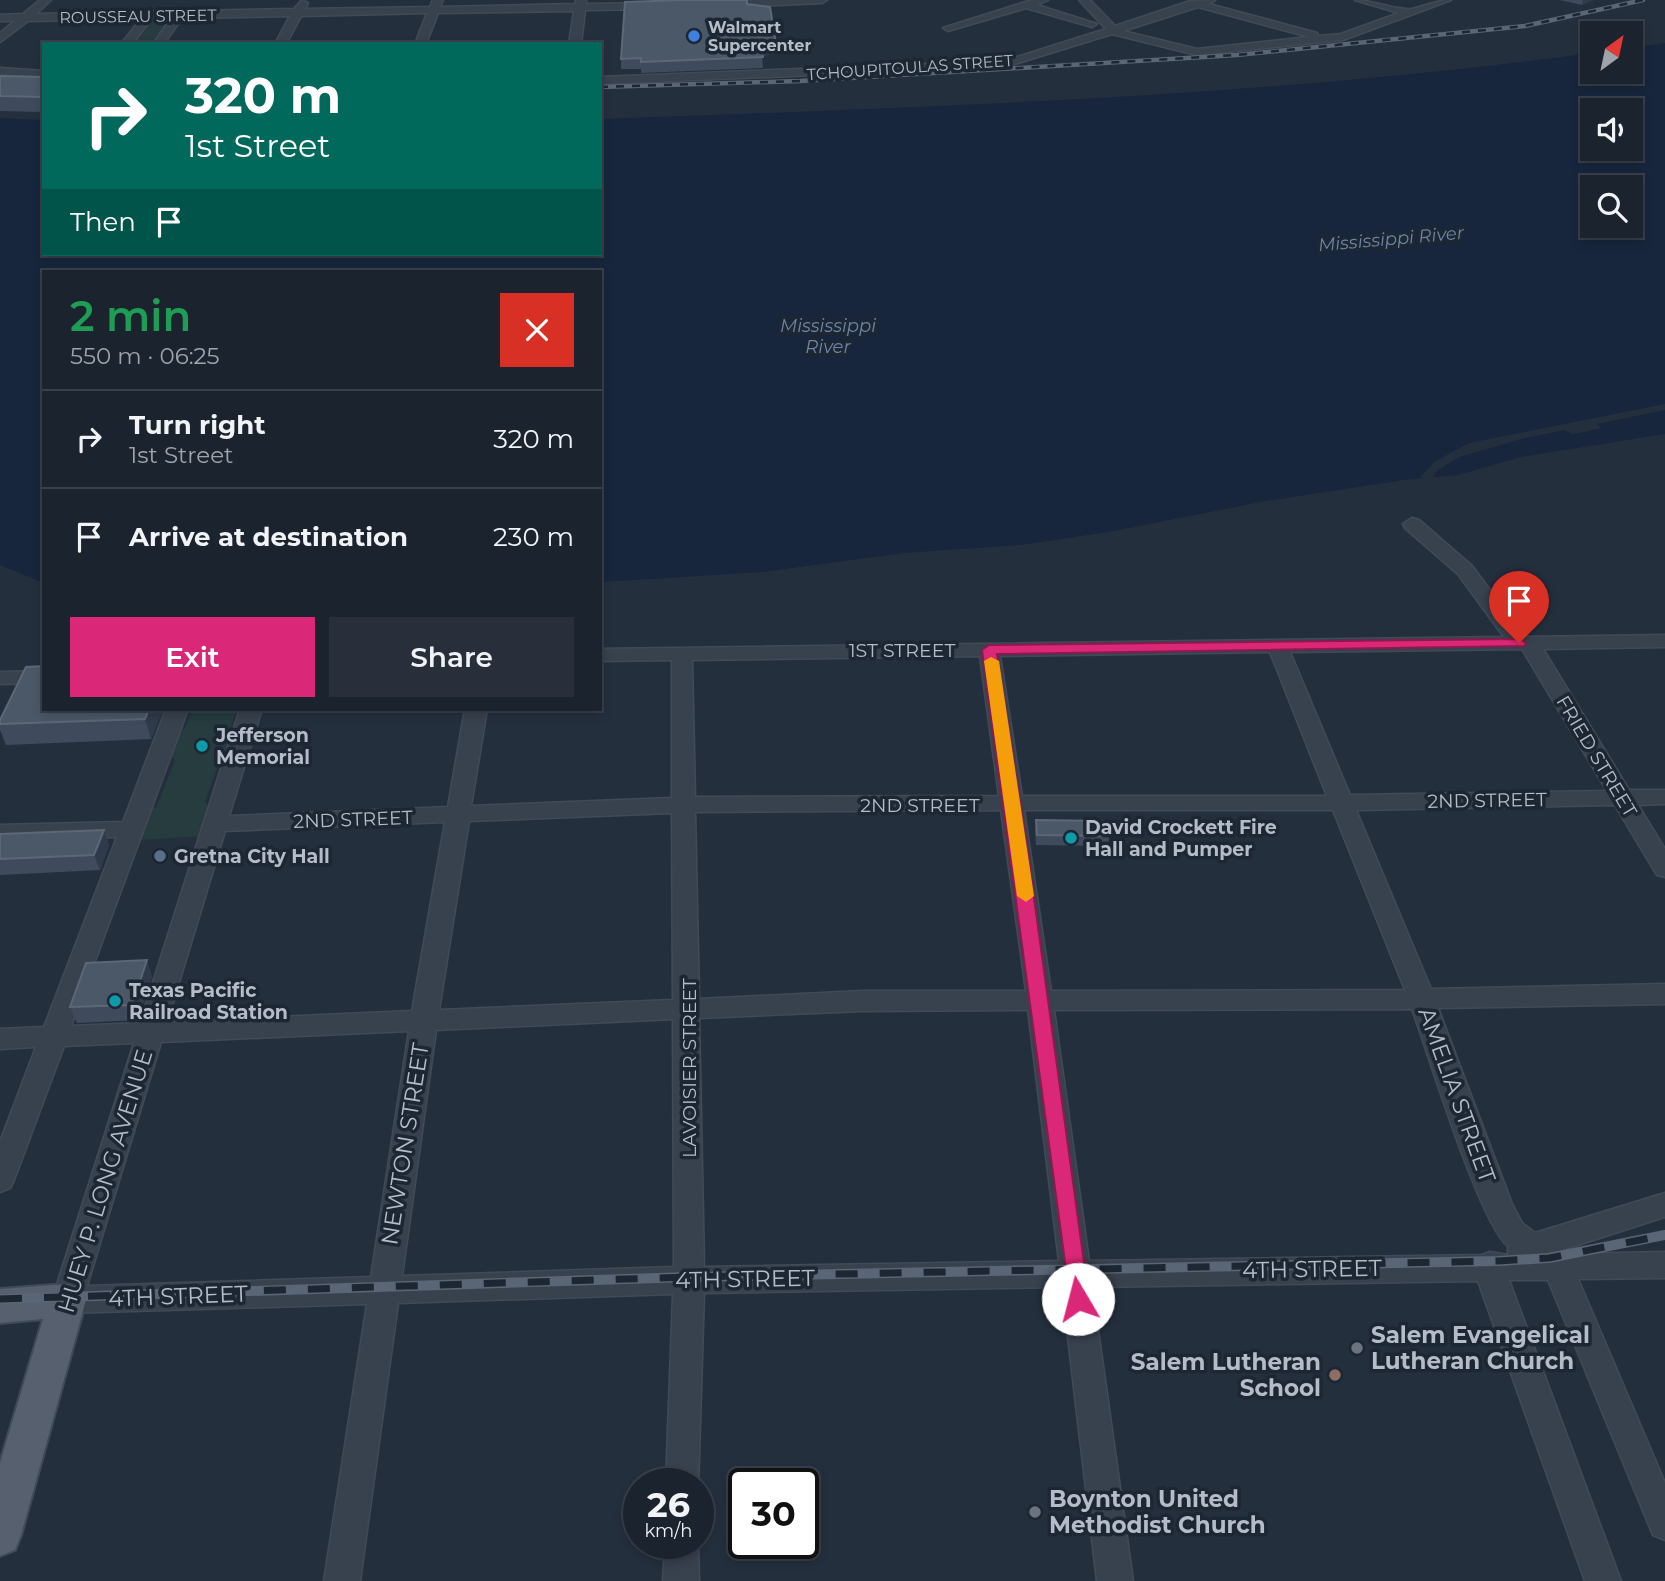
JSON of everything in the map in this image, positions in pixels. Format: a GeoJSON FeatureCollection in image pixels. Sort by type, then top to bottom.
{"type":"FeatureCollection","features":[{"type":"Feature","properties":{"kind":"main road","name":"4TH STREET"},"geometry":{"type":"LineString","coordinates":[[0,1306],[67,1300]]}},
{"type":"Feature","properties":{"kind":"main road","name":"HUEY P. LONG AVENUE"},"geometry":{"type":"LineString","coordinates":[[0,1535],[67,1300]]}},
{"type":"Feature","properties":{"kind":"street"},"geometry":{"type":"LineString","coordinates":[[0,39],[46,0]]}},
{"type":"Feature","properties":{"kind":"street"},"geometry":{"type":"LineString","coordinates":[[159,42],[177,0]]}},
{"type":"Feature","properties":{"kind":"street"},"geometry":{"type":"LineString","coordinates":[[281,42],[304,0]]}},
{"type":"Feature","properties":{"kind":"street"},"geometry":{"type":"LineString","coordinates":[[700,6],[822,0]]}},
{"type":"Feature","properties":{"kind":"street"},"geometry":{"type":"LineString","coordinates":[[948,28],[1043,0]]}},
{"type":"Feature","properties":{"kind":"street"},"geometry":{"type":"LineString","coordinates":[[1084,0],[1113,31],[1183,51],[1343,37],[1446,0]]}},
{"type":"Feature","properties":{"kind":"street"},"geometry":{"type":"LineString","coordinates":[[1184,0],[1326,39]]}},
{"type":"Feature","properties":{"kind":"street","name":"TCHOUPITOULAS STREET"},"geometry":{"type":"LineString","coordinates":[[602,81],[1000,64],[1210,0]]}},
{"type":"Feature","properties":{"kind":"street"},"geometry":{"type":"LineString","coordinates":[[1360,0],[1411,13]]}},
{"type":"Feature","properties":{"kind":"street"},"geometry":{"type":"LineString","coordinates":[[575,42],[581,4]]}},
{"type":"Feature","properties":{"kind":"street"},"geometry":{"type":"LineString","coordinates":[[421,42],[442,5]]}},
{"type":"Feature","properties":{"kind":"street"},"geometry":{"type":"LineString","coordinates":[[434,42],[442,5]]}},
{"type":"Feature","properties":{"kind":"street","name":"ROUSSEAU STREET"},"geometry":{"type":"LineString","coordinates":[[0,18],[297,14],[442,5],[666,6]]}},
{"type":"Feature","properties":{"kind":"street"},"geometry":{"type":"LineString","coordinates":[[1026,5],[1092,24]]}},
{"type":"Feature","properties":{"kind":"street"},"geometry":{"type":"LineString","coordinates":[[128,42],[148,17]]}},
{"type":"Feature","properties":{"kind":"street"},"geometry":{"type":"LineString","coordinates":[[1082,41],[1108,44]]}},
{"type":"Feature","properties":{"kind":"street"},"geometry":{"type":"LineString","coordinates":[[0,71],[42,74]]}},
{"type":"Feature","properties":{"kind":"street","name":"FRIED STREET"},"geometry":{"type":"LineString","coordinates":[[1412,524],[1465,570],[1524,643],[1665,869]]}},
{"type":"Feature","properties":{"kind":"street","name":"1ST STREET"},"geometry":{"type":"LineString","coordinates":[[602,654],[1665,641]]}},
{"type":"Feature","properties":{"kind":"street","name":"AMELIA STREET"},"geometry":{"type":"LineString","coordinates":[[1278,647],[1422,999],[1497,1207],[1512,1232],[1557,1266],[1665,1523]]}},
{"type":"Feature","properties":{"kind":"street"},"geometry":{"type":"LineString","coordinates":[[989,650],[1040,1001],[1115,1581]]}},
{"type":"Feature","properties":{"kind":"street","name":"LAVOISIER STREET"},"geometry":{"type":"LineString","coordinates":[[682,652],[689,1007],[688,1280],[683,1468]]}},
{"type":"Feature","properties":{"kind":"street"},"geometry":{"type":"LineString","coordinates":[[0,678],[42,677]]}},
{"type":"Feature","properties":{"kind":"street"},"geometry":{"type":"LineString","coordinates":[[0,1180],[56,1037],[130,829],[176,711]]}},
{"type":"Feature","properties":{"kind":"street","name":"HUEY P. LONG AVENUE"},"geometry":{"type":"LineString","coordinates":[[67,1300],[250,711]]}},
{"type":"Feature","properties":{"kind":"street","name":"NEWTON STREET"},"geometry":{"type":"LineString","coordinates":[[342,1581],[424,1020],[476,711]]}},
{"type":"Feature","properties":{"kind":"street","name":"2ND STREET"},"geometry":{"type":"LineString","coordinates":[[217,824],[685,805],[1342,803],[1665,797]]}},
{"type":"Feature","properties":{"kind":"street"},"geometry":{"type":"LineString","coordinates":[[0,833],[130,829]]}},
{"type":"Feature","properties":{"kind":"street"},"geometry":{"type":"LineString","coordinates":[[0,1040],[862,1001],[1422,999],[1665,994]]}},
{"type":"Feature","properties":{"kind":"street"},"geometry":{"type":"LineString","coordinates":[[1603,1581],[1497,1296],[1490,1265],[1531,1244],[1665,1205]]}},
{"type":"Feature","properties":{"kind":"street","name":"4TH STREET"},"geometry":{"type":"LineString","coordinates":[[67,1300],[688,1280],[1490,1265],[1665,1265]]}},
{"type":"Feature","properties":{"kind":"street"},"geometry":{"type":"LineString","coordinates":[[681,1559],[681,1581]]}},
{"type":"Feature","properties":{"kind":"green space"},"geometry":{"type":"Polygon","coordinates":[[[170,18],[153,42],[133,42],[150,19],[170,18]]]}},
{"type":"Feature","properties":{"kind":"green space"},"geometry":{"type":"Polygon","coordinates":[[[192,711],[236,711],[229,732],[238,739],[229,766],[220,759],[205,802],[214,811],[208,836],[136,840],[147,801],[156,808],[175,760],[165,753],[175,725],[184,730],[192,711]]]}},
{"type":"Feature","properties":{"kind":"water","name":"Mississippi River"},"geometry":{"type":"Polygon","coordinates":[[[1665,43],[1665,434],[1521,457],[1458,475],[1404,480],[1266,501],[1109,532],[1021,545],[904,553],[763,572],[603,582],[602,270],[42,270],[42,582],[0,565],[0,118],[42,120],[42,256],[602,256],[602,119],[1097,98],[1469,68],[1580,54],[1580,84],[1643,84],[1643,46],[1665,43]]]}},
{"type":"Feature","properties":{"kind":"pier"},"geometry":{"type":"Polygon","coordinates":[[[1665,404],[1665,410],[1597,424],[1602,428],[1573,434],[1565,430],[1525,438],[1459,457],[1438,470],[1430,480],[1420,477],[1434,462],[1469,443],[1665,404]]]}},
{"type":"Feature","properties":{"kind":"building","name":"Walmart Supercenter"},"geometry":{"type":"Polygon","coordinates":[[[747,0],[747,4],[770,7],[776,44],[761,46],[763,57],[641,62],[641,58],[621,59],[625,2],[747,0]]]}},
{"type":"Feature","properties":{"kind":"building"},"geometry":{"type":"Polygon","coordinates":[[[0,76],[42,77],[42,97],[0,96],[0,76]]]}},
{"type":"Feature","properties":{"kind":"building"},"geometry":{"type":"Polygon","coordinates":[[[42,666],[42,711],[148,711],[145,719],[0,724],[26,667],[42,666]]]}},
{"type":"Feature","properties":{"kind":"building"},"geometry":{"type":"Polygon","coordinates":[[[1036,820],[1106,821],[1109,836],[1037,835],[1036,820]]]}},
{"type":"Feature","properties":{"kind":"building"},"geometry":{"type":"Polygon","coordinates":[[[104,830],[94,855],[0,859],[0,834],[104,830]]]}},
{"type":"Feature","properties":{"kind":"building"},"geometry":{"type":"Polygon","coordinates":[[[147,960],[132,1005],[70,1007],[86,963],[147,960]]]}},
{"type":"Feature","properties":{"kind":"railway"},"geometry":{"type":"LineString","coordinates":[[602,87],[800,81],[1237,55],[1525,26],[1643,0]]}},
{"type":"Feature","properties":{"kind":"railway"},"geometry":{"type":"LineString","coordinates":[[0,1299],[689,1277],[1498,1261],[1549,1258],[1665,1235]]}},
{"type":"Feature","properties":{"kind":"slow traffic"},"geometry":{"type":"LineString","coordinates":[[991,661],[1026,896]]}},
{"type":"Feature","properties":{"kind":"place","name":"Walmart Supercenter"},"geometry":{"type":"Point","coordinates":[694,36]}},
{"type":"Feature","properties":{"kind":"place","name":"Jefferson Memorial"},"geometry":{"type":"Point","coordinates":[202,746]}},
{"type":"Feature","properties":{"kind":"place","name":"David Crockett Fire Hall and Pumper"},"geometry":{"type":"Point","coordinates":[1071,838]}},
{"type":"Feature","properties":{"kind":"place","name":"Gretna City Hall"},"geometry":{"type":"Point","coordinates":[160,856]}},
{"type":"Feature","properties":{"kind":"place","name":"Texas Pacific Railroad Station"},"geometry":{"type":"Point","coordinates":[115,1001]}},
{"type":"Feature","properties":{"kind":"place","name":"Salem Evangelical Lutheran Church"},"geometry":{"type":"Point","coordinates":[1357,1348]}},
{"type":"Feature","properties":{"kind":"place","name":"Salem Lutheran School"},"geometry":{"type":"Point","coordinates":[1335,1375]}},
{"type":"Feature","properties":{"kind":"place","name":"Boynton United Methodist Church"},"geometry":{"type":"Point","coordinates":[1035,1512]}},
{"type":"Feature","properties":{"kind":"route"},"geometry":{"type":"LineString","coordinates":[[1078,1299],[1020,854],[989,650],[1519,643]]}}]}
